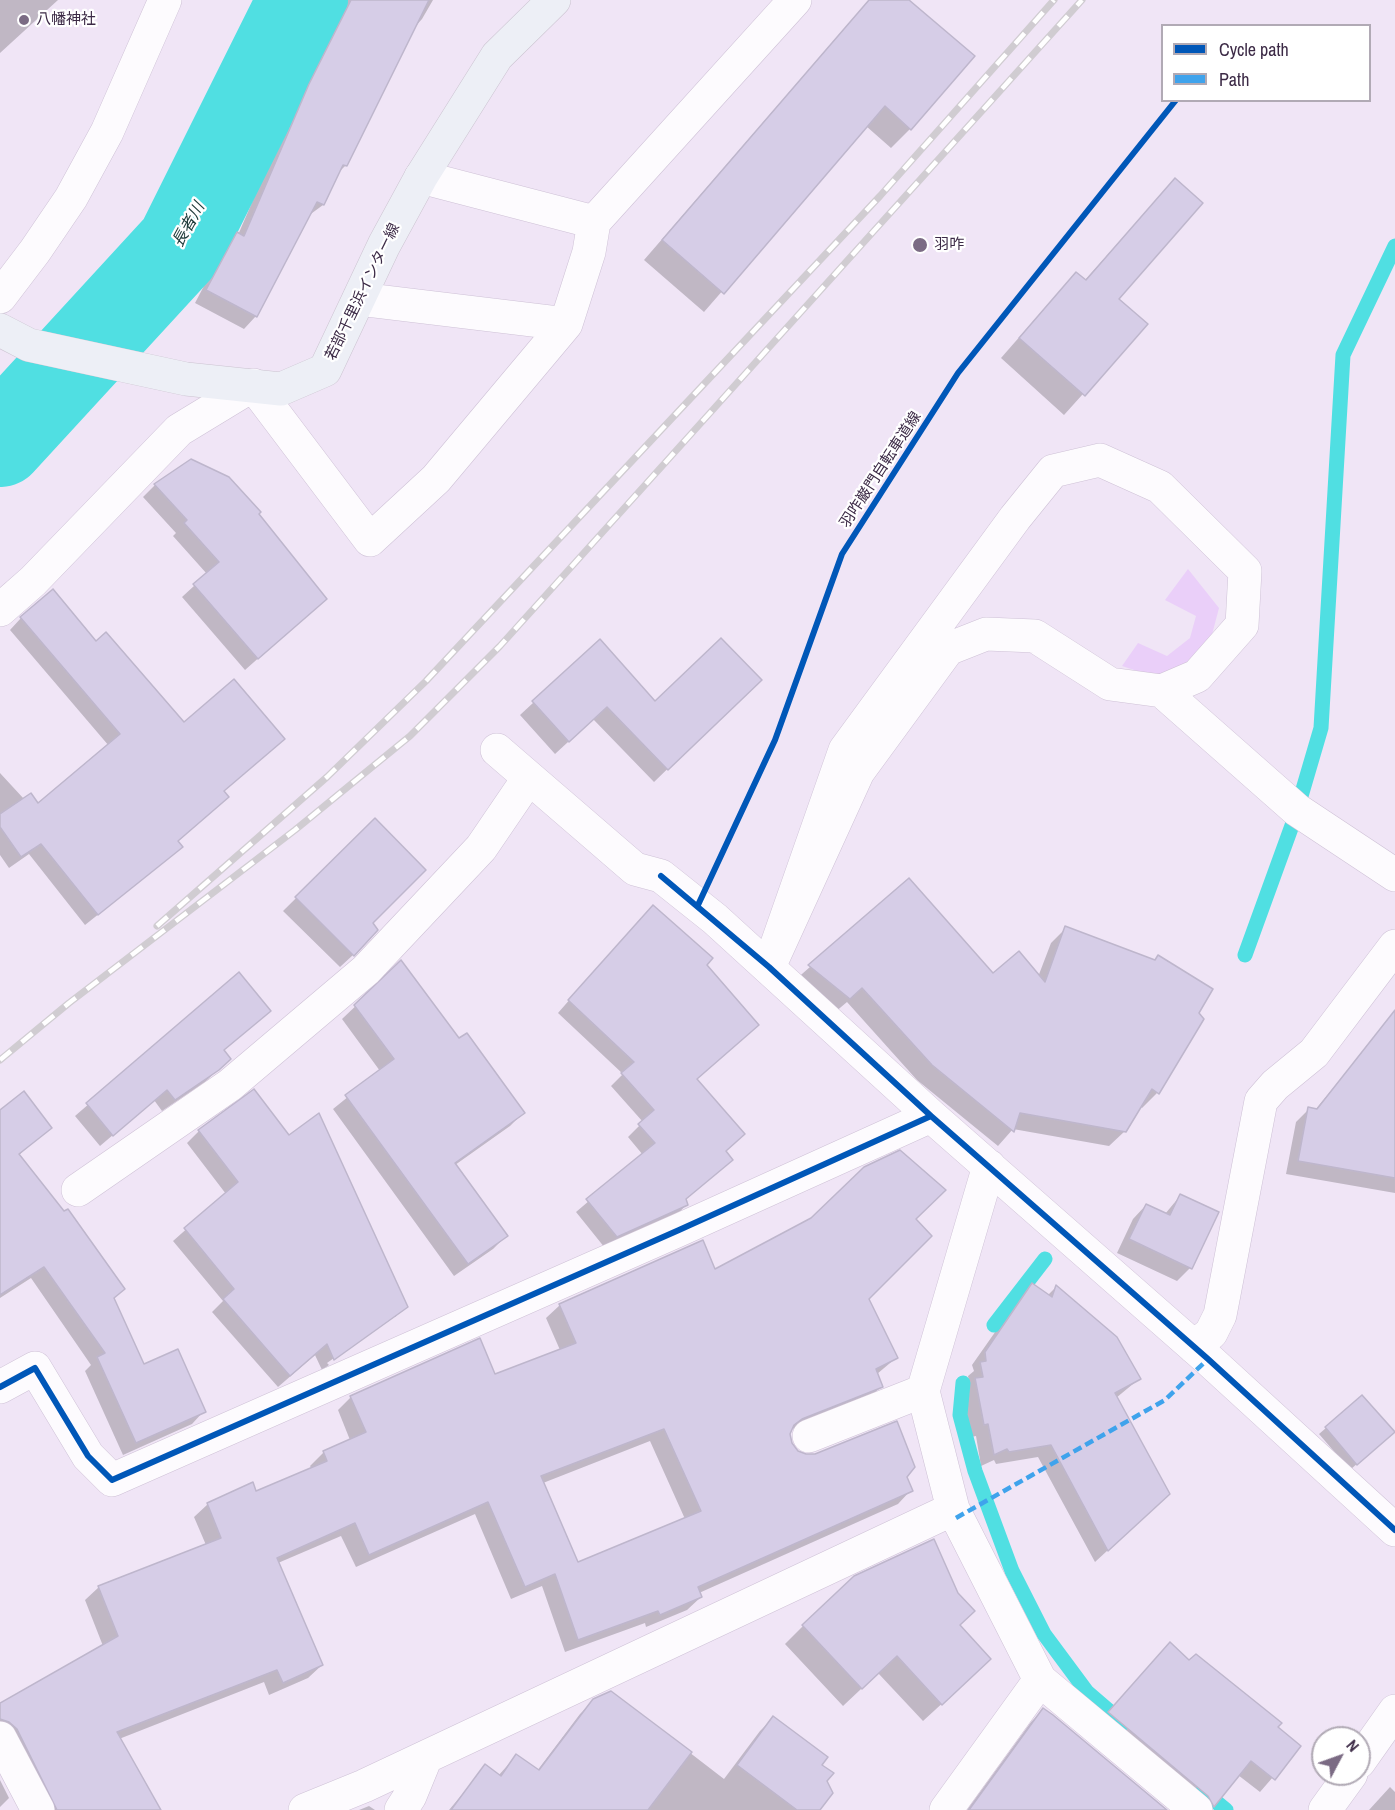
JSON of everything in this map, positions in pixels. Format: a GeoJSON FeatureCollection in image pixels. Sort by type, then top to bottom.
{"type":"FeatureCollection","features":[{"type":"Feature","properties":{"kind":"main road","name":"若部千里浜インター線"},"geometry":{"type":"LineString","coordinates":[[0,330],[29,345],[186,379],[281,389],[325,370],[384,244],[421,177],[496,56],[554,0]]}},
{"type":"Feature","properties":{"kind":"street"},"geometry":{"type":"LineString","coordinates":[[0,297],[71,198],[107,132],[165,0]]}},
{"type":"Feature","properties":{"kind":"street"},"geometry":{"type":"LineString","coordinates":[[0,610],[33,581],[179,430],[253,385],[370,540],[436,479],[566,324],[589,252],[594,222],[795,0]]}},
{"type":"Feature","properties":{"kind":"street"},"geometry":{"type":"LineString","coordinates":[[421,177],[594,222]]}},
{"type":"Feature","properties":{"kind":"street"},"geometry":{"type":"LineString","coordinates":[[358,299],[566,324]]}},
{"type":"Feature","properties":{"kind":"street"},"geometry":{"type":"LineString","coordinates":[[1100,460],[1160,487],[1245,571],[1242,625],[1197,676],[1162,691],[1110,684],[1035,636],[986,634],[948,649],[858,772],[769,967],[845,750],[1008,527],[1053,471],[1100,460]]}},
{"type":"Feature","properties":{"kind":"street"},"geometry":{"type":"LineString","coordinates":[[1162,691],[1297,810],[1395,875]]}},
{"type":"Feature","properties":{"kind":"street"},"geometry":{"type":"LineString","coordinates":[[497,750],[635,869],[662,876],[769,967],[931,1116],[1194,1347],[1395,1530]]}},
{"type":"Feature","properties":{"kind":"street"},"geometry":{"type":"LineString","coordinates":[[78,1190],[230,1085],[366,970],[482,848],[528,779]]}},
{"type":"Feature","properties":{"kind":"street"},"geometry":{"type":"LineString","coordinates":[[1194,1347],[1211,1333],[1220,1315],[1261,1101],[1275,1085],[1314,1053],[1395,946]]}},
{"type":"Feature","properties":{"kind":"street"},"geometry":{"type":"LineString","coordinates":[[0,1387],[35,1368],[88,1456],[112,1479],[690,1225],[931,1116]]}},
{"type":"Feature","properties":{"kind":"street"},"geometry":{"type":"LineString","coordinates":[[989,1166],[923,1391],[953,1509],[1040,1680],[1196,1810]]}},
{"type":"Feature","properties":{"kind":"street"},"geometry":{"type":"LineString","coordinates":[[809,1436],[923,1391]]}},
{"type":"Feature","properties":{"kind":"street"},"geometry":{"type":"LineString","coordinates":[[305,1810],[426,1757],[953,1509]]}},
{"type":"Feature","properties":{"kind":"street"},"geometry":{"type":"LineString","coordinates":[[946,1810],[1040,1680]]}},
{"type":"Feature","properties":{"kind":"street"},"geometry":{"type":"LineString","coordinates":[[1371,1745],[1395,1711]]}},
{"type":"Feature","properties":{"kind":"street"},"geometry":{"type":"LineString","coordinates":[[0,1738],[38,1810]]}},
{"type":"Feature","properties":{"kind":"street"},"geometry":{"type":"LineString","coordinates":[[401,1810],[410,1796],[426,1757]]}},
{"type":"Feature","properties":{"kind":"street"},"geometry":{"type":"LineString","coordinates":[[1325,1810],[1342,1786]]}},
{"type":"Feature","properties":{"kind":"shaded area"},"geometry":{"type":"Polygon","coordinates":[[[1188,569],[1219,608],[1209,646],[1164,680],[1122,666],[1138,643],[1167,656],[1190,638],[1196,616],[1165,600],[1188,569]]]}},
{"type":"Feature","properties":{"kind":"building"},"geometry":{"type":"Polygon","coordinates":[[[351,0],[429,0],[347,166],[343,165],[324,205],[317,202],[257,317],[206,290],[237,232],[244,236],[309,84],[351,0]]]}},
{"type":"Feature","properties":{"kind":"building"},"geometry":{"type":"Polygon","coordinates":[[[869,0],[909,0],[975,56],[911,130],[885,106],[724,294],[662,240],[869,0]]]}},
{"type":"Feature","properties":{"kind":"building"},"geometry":{"type":"Polygon","coordinates":[[[1175,178],[1203,203],[1119,299],[1148,324],[1085,396],[1019,338],[1076,272],[1086,280],[1175,178]]]}},
{"type":"Feature","properties":{"kind":"building"},"geometry":{"type":"Polygon","coordinates":[[[191,459],[229,477],[261,512],[259,514],[327,599],[258,659],[193,584],[219,562],[184,523],[187,520],[154,484],[191,459]]]}},
{"type":"Feature","properties":{"kind":"building"},"geometry":{"type":"Polygon","coordinates":[[[53,589],[96,641],[106,632],[184,722],[234,679],[285,739],[224,791],[229,797],[178,841],[183,847],[98,915],[41,844],[21,857],[0,827],[0,814],[31,793],[38,803],[120,734],[20,617],[53,589]]]}},
{"type":"Feature","properties":{"kind":"building"},"geometry":{"type":"Polygon","coordinates":[[[721,638],[762,680],[668,770],[607,707],[569,742],[532,701],[600,639],[655,701],[721,638]]]}},
{"type":"Feature","properties":{"kind":"building"},"geometry":{"type":"Polygon","coordinates":[[[375,818],[426,870],[373,923],[378,930],[354,956],[295,897],[375,818]]]}},
{"type":"Feature","properties":{"kind":"building"},"geometry":{"type":"Polygon","coordinates":[[[909,878],[993,973],[1019,951],[1045,982],[1065,926],[1155,960],[1158,955],[1213,989],[1199,1013],[1204,1019],[1159,1094],[1152,1089],[1126,1132],[1020,1113],[1014,1132],[932,1065],[862,988],[850,999],[808,965],[909,878]]]}},
{"type":"Feature","properties":{"kind":"building"},"geometry":{"type":"Polygon","coordinates":[[[653,905],[713,958],[707,965],[759,1025],[697,1079],[745,1134],[726,1151],[733,1160],[686,1199],[688,1205],[617,1237],[586,1199],[655,1143],[638,1124],[654,1110],[621,1073],[634,1062],[568,1000],[653,905]]]}},
{"type":"Feature","properties":{"kind":"building"},"geometry":{"type":"Polygon","coordinates":[[[401,960],[459,1038],[467,1033],[525,1113],[455,1163],[508,1236],[468,1264],[345,1095],[394,1059],[354,1005],[401,960]]]}},
{"type":"Feature","properties":{"kind":"building"},"geometry":{"type":"Polygon","coordinates":[[[239,972],[271,1011],[224,1050],[231,1059],[219,1070],[175,1100],[167,1090],[113,1136],[86,1103],[239,972]]]}},
{"type":"Feature","properties":{"kind":"building"},"geometry":{"type":"Polygon","coordinates":[[[1395,1010],[1395,1178],[1298,1161],[1308,1107],[1317,1109],[1395,1010]]]}},
{"type":"Feature","properties":{"kind":"building"},"geometry":{"type":"Polygon","coordinates":[[[254,1089],[289,1135],[319,1113],[408,1307],[334,1360],[327,1344],[290,1376],[223,1299],[234,1289],[184,1228],[238,1182],[198,1130],[254,1089]]]}},
{"type":"Feature","properties":{"kind":"building"},"geometry":{"type":"Polygon","coordinates":[[[24,1091],[52,1128],[19,1154],[64,1211],[68,1209],[125,1289],[114,1298],[144,1364],[178,1349],[206,1412],[136,1443],[97,1357],[105,1353],[44,1267],[0,1295],[0,1110],[24,1091]]]}},
{"type":"Feature","properties":{"kind":"building"},"geometry":{"type":"Polygon","coordinates":[[[900,1150],[946,1190],[916,1219],[932,1236],[869,1299],[898,1358],[876,1369],[883,1387],[802,1419],[794,1425],[790,1434],[792,1443],[798,1451],[815,1454],[897,1421],[915,1467],[907,1477],[913,1491],[698,1587],[702,1597],[660,1615],[658,1611],[578,1640],[555,1574],[525,1587],[488,1502],[369,1555],[355,1523],[277,1558],[323,1665],[283,1683],[277,1670],[117,1732],[161,1810],[57,1810],[17,1729],[9,1722],[0,1719],[0,1703],[118,1636],[98,1586],[221,1538],[207,1503],[253,1482],[256,1491],[327,1461],[323,1451],[366,1432],[350,1396],[480,1338],[495,1374],[576,1343],[559,1304],[703,1240],[715,1269],[811,1218],[864,1167],[900,1150]],[[664,1429],[541,1476],[578,1562],[701,1511],[664,1429]]]}},
{"type":"Feature","properties":{"kind":"building"},"geometry":{"type":"Polygon","coordinates":[[[1180,1194],[1219,1212],[1192,1269],[1129,1239],[1146,1204],[1170,1215],[1180,1194]]]}},
{"type":"Feature","properties":{"kind":"building"},"geometry":{"type":"Polygon","coordinates":[[[1032,1283],[1052,1297],[1056,1285],[1117,1337],[1141,1379],[1115,1393],[1170,1494],[1108,1551],[1051,1445],[1009,1452],[1007,1449],[994,1455],[988,1424],[984,1425],[975,1378],[983,1377],[980,1362],[986,1361],[985,1352],[1032,1283]]]}},
{"type":"Feature","properties":{"kind":"building"},"geometry":{"type":"Polygon","coordinates":[[[1362,1395],[1395,1432],[1357,1465],[1325,1427],[1362,1395]]]}},
{"type":"Feature","properties":{"kind":"building"},"geometry":{"type":"Polygon","coordinates":[[[934,1539],[958,1593],[975,1611],[960,1625],[991,1659],[942,1705],[897,1656],[862,1689],[802,1625],[854,1576],[934,1539]]]}},
{"type":"Feature","properties":{"kind":"building"},"geometry":{"type":"Polygon","coordinates":[[[1170,1642],[1189,1660],[1196,1654],[1282,1723],[1278,1727],[1301,1746],[1275,1780],[1251,1761],[1214,1807],[1208,1796],[1108,1712],[1170,1642]]]}},
{"type":"Feature","properties":{"kind":"building"},"geometry":{"type":"Polygon","coordinates":[[[611,1691],[692,1752],[648,1810],[451,1810],[485,1764],[501,1776],[516,1754],[539,1770],[593,1699],[611,1691]]]}},
{"type":"Feature","properties":{"kind":"building"},"geometry":{"type":"Polygon","coordinates":[[[1043,1708],[1053,1715],[1167,1810],[969,1810],[1043,1708]]]}},
{"type":"Feature","properties":{"kind":"building"},"geometry":{"type":"Polygon","coordinates":[[[773,1716],[828,1757],[822,1765],[834,1773],[827,1781],[833,1793],[820,1810],[797,1810],[737,1765],[773,1716]]]}},
{"type":"Feature","properties":{"kind":"waterway","name":"長者川"},"geometry":{"type":"LineString","coordinates":[[0,442],[181,245],[303,0]]}},
{"type":"Feature","properties":{"kind":"waterway"},"geometry":{"type":"LineString","coordinates":[[1245,955],[1294,820],[1321,728],[1343,355],[1395,246]]}},
{"type":"Feature","properties":{"kind":"waterway"},"geometry":{"type":"LineString","coordinates":[[994,1325],[1045,1259]]}},
{"type":"Feature","properties":{"kind":"waterway"},"geometry":{"type":"LineString","coordinates":[[963,1383],[960,1415],[975,1471],[1012,1571],[1044,1634],[1087,1692],[1123,1723]]}},
{"type":"Feature","properties":{"kind":"waterway"},"geometry":{"type":"LineString","coordinates":[[1203,1791],[1226,1810]]}},
{"type":"Feature","properties":{"kind":"railway"},"geometry":{"type":"LineString","coordinates":[[157,926],[327,777],[426,681],[880,196],[1054,0]]}},
{"type":"Feature","properties":{"kind":"railway"},"geometry":{"type":"LineString","coordinates":[[0,1060],[69,1003],[295,830],[410,736],[500,646],[1082,0]]}},
{"type":"Feature","properties":{"kind":"marked path"},"geometry":{"type":"LineString","coordinates":[[956,1518],[1165,1400],[1208,1359]]}},
{"type":"Feature","properties":{"kind":"cycle path","name":"羽咋巌門自転車道線"},"geometry":{"type":"LineString","coordinates":[[698,905],[775,740],[842,554],[958,373],[1174,102]]}},
{"type":"Feature","properties":{"kind":"cycle path"},"geometry":{"type":"LineString","coordinates":[[661,876],[769,967],[931,1116],[1208,1359],[1395,1530]]}},
{"type":"Feature","properties":{"kind":"cycle path"},"geometry":{"type":"LineString","coordinates":[[0,1387],[35,1368],[88,1456],[112,1480],[679,1230],[931,1116]]}},
{"type":"Feature","properties":{"kind":"place","name":"八幡神社"},"geometry":{"type":"Point","coordinates":[24,20]}},
{"type":"Feature","properties":{"kind":"place","name":"羽咋"},"geometry":{"type":"Point","coordinates":[920,245]}}]}
